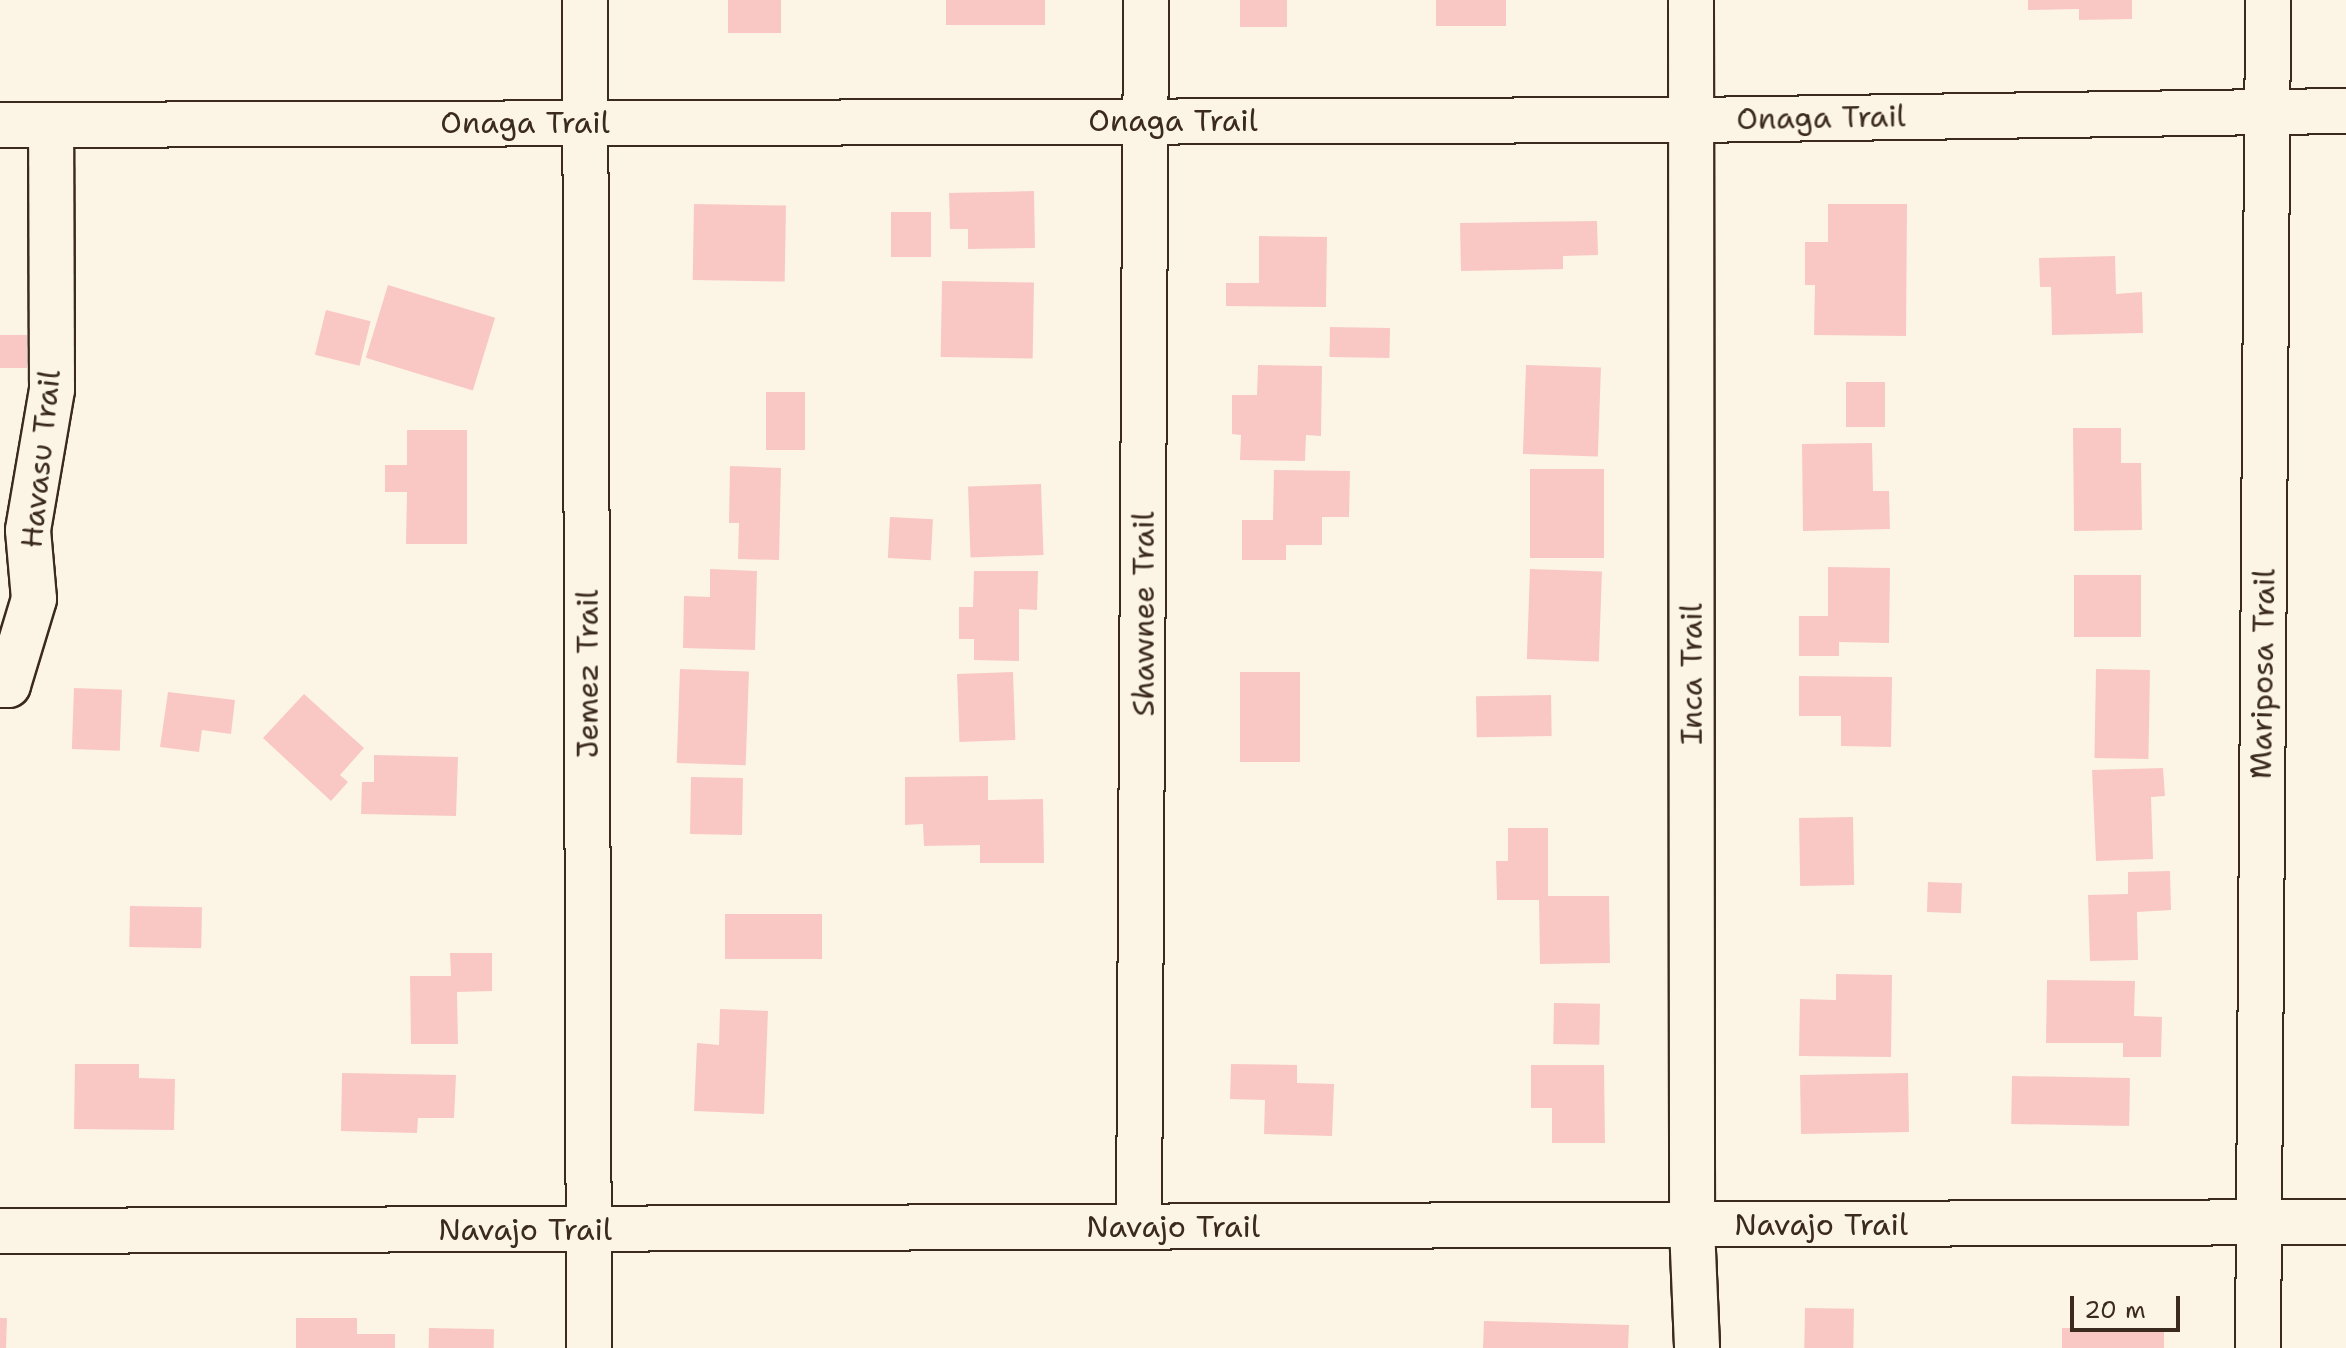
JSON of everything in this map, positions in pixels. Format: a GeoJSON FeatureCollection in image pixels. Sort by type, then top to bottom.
{"type":"FeatureCollection","features":[{"type":"Feature","properties":{"kind":"street","name":"Jemez Trail"},"geometry":{"type":"LineString","coordinates":[[585,0],[589,1348]]}},
{"type":"Feature","properties":{"kind":"street","name":"Shawnee Trail"},"geometry":{"type":"LineString","coordinates":[[1139,1227],[1146,0]]}},
{"type":"Feature","properties":{"kind":"street","name":"Inca Trail"},"geometry":{"type":"LineString","coordinates":[[1691,0],[1692,1227],[1697,1348]]}},
{"type":"Feature","properties":{"kind":"street","name":"Mariposa Trail"},"geometry":{"type":"LineString","coordinates":[[2258,1348],[2256,1223],[2270,112],[2268,0]]}},
{"type":"Feature","properties":{"kind":"street","name":"Onaga Trail"},"geometry":{"type":"LineString","coordinates":[[0,125],[1691,120],[2346,111]]}},
{"type":"Feature","properties":{"kind":"street","name":"Havasu Trail"},"geometry":{"type":"LineString","coordinates":[[0,685],[8,685],[34,599],[28,530],[52,390],[51,125]]}},
{"type":"Feature","properties":{"kind":"street","name":"Navajo Trail"},"geometry":{"type":"LineString","coordinates":[[0,1231],[1692,1227],[2346,1222]]}},
{"type":"Feature","properties":{"kind":"building"},"geometry":{"type":"Polygon","coordinates":[[[728,0],[781,0],[781,33],[728,33],[728,0]]]}},
{"type":"Feature","properties":{"kind":"building"},"geometry":{"type":"Polygon","coordinates":[[[946,0],[1045,0],[1045,25],[946,25],[946,0]]]}},
{"type":"Feature","properties":{"kind":"building"},"geometry":{"type":"Polygon","coordinates":[[[1240,0],[1287,0],[1287,27],[1240,27],[1240,0]]]}},
{"type":"Feature","properties":{"kind":"building"},"geometry":{"type":"Polygon","coordinates":[[[1436,0],[1506,0],[1506,26],[1436,26],[1436,0]]]}},
{"type":"Feature","properties":{"kind":"building"},"geometry":{"type":"Polygon","coordinates":[[[2028,0],[2132,0],[2132,19],[2079,20],[2079,9],[2028,10],[2028,0]]]}},
{"type":"Feature","properties":{"kind":"building"},"geometry":{"type":"Polygon","coordinates":[[[1034,191],[1035,248],[968,249],[968,229],[950,229],[949,193],[1034,191]]]}},
{"type":"Feature","properties":{"kind":"building"},"geometry":{"type":"Polygon","coordinates":[[[694,204],[786,206],[785,282],[693,280],[694,204]]]}},
{"type":"Feature","properties":{"kind":"building"},"geometry":{"type":"Polygon","coordinates":[[[1828,204],[1907,204],[1906,336],[1814,335],[1815,285],[1805,285],[1805,242],[1828,242],[1828,204]]]}},
{"type":"Feature","properties":{"kind":"building"},"geometry":{"type":"Polygon","coordinates":[[[891,212],[931,212],[931,257],[891,257],[891,212]]]}},
{"type":"Feature","properties":{"kind":"building"},"geometry":{"type":"Polygon","coordinates":[[[1597,221],[1598,255],[1563,256],[1563,269],[1461,271],[1460,223],[1597,221]]]}},
{"type":"Feature","properties":{"kind":"building"},"geometry":{"type":"Polygon","coordinates":[[[1259,236],[1327,237],[1326,307],[1226,306],[1226,283],[1259,283],[1259,236]]]}},
{"type":"Feature","properties":{"kind":"building"},"geometry":{"type":"Polygon","coordinates":[[[2115,256],[2116,294],[2142,292],[2143,333],[2052,335],[2051,287],[2040,287],[2039,258],[2115,256]]]}},
{"type":"Feature","properties":{"kind":"building"},"geometry":{"type":"Polygon","coordinates":[[[942,281],[1034,283],[1033,359],[941,357],[942,281]]]}},
{"type":"Feature","properties":{"kind":"building"},"geometry":{"type":"Polygon","coordinates":[[[388,285],[495,318],[473,390],[366,358],[388,285]]]}},
{"type":"Feature","properties":{"kind":"building"},"geometry":{"type":"Polygon","coordinates":[[[326,310],[371,321],[360,366],[315,355],[326,310]]]}},
{"type":"Feature","properties":{"kind":"building"},"geometry":{"type":"Polygon","coordinates":[[[1330,327],[1390,328],[1389,358],[1329,357],[1330,327]]]}},
{"type":"Feature","properties":{"kind":"building"},"geometry":{"type":"Polygon","coordinates":[[[0,335],[27,335],[27,368],[0,368],[0,335]]]}},
{"type":"Feature","properties":{"kind":"building"},"geometry":{"type":"Polygon","coordinates":[[[1258,365],[1322,366],[1321,436],[1306,435],[1305,461],[1240,460],[1241,435],[1232,434],[1232,395],[1257,395],[1258,365]]]}},
{"type":"Feature","properties":{"kind":"building"},"geometry":{"type":"Polygon","coordinates":[[[1526,365],[1601,368],[1598,457],[1523,454],[1526,365]]]}},
{"type":"Feature","properties":{"kind":"building"},"geometry":{"type":"Polygon","coordinates":[[[1846,382],[1885,382],[1885,427],[1846,427],[1846,382]]]}},
{"type":"Feature","properties":{"kind":"building"},"geometry":{"type":"Polygon","coordinates":[[[766,392],[805,392],[805,450],[766,450],[766,392]]]}},
{"type":"Feature","properties":{"kind":"building"},"geometry":{"type":"Polygon","coordinates":[[[2073,428],[2121,428],[2121,463],[2141,463],[2142,530],[2074,531],[2073,428]]]}},
{"type":"Feature","properties":{"kind":"building"},"geometry":{"type":"Polygon","coordinates":[[[407,430],[467,430],[467,544],[406,544],[407,492],[385,492],[385,465],[407,465],[407,430]]]}},
{"type":"Feature","properties":{"kind":"building"},"geometry":{"type":"Polygon","coordinates":[[[1872,443],[1873,491],[1889,491],[1890,529],[1803,531],[1802,444],[1872,443]]]}},
{"type":"Feature","properties":{"kind":"building"},"geometry":{"type":"Polygon","coordinates":[[[730,466],[781,468],[779,560],[738,559],[739,523],[729,523],[730,466]]]}},
{"type":"Feature","properties":{"kind":"building"},"geometry":{"type":"Polygon","coordinates":[[[1530,469],[1604,469],[1604,558],[1530,558],[1530,469]]]}},
{"type":"Feature","properties":{"kind":"building"},"geometry":{"type":"Polygon","coordinates":[[[1274,470],[1350,471],[1349,517],[1322,517],[1322,545],[1286,545],[1286,560],[1242,560],[1242,520],[1273,520],[1274,470]]]}},
{"type":"Feature","properties":{"kind":"building"},"geometry":{"type":"Polygon","coordinates":[[[1041,484],[1043,555],[971,558],[968,487],[1041,484]]]}},
{"type":"Feature","properties":{"kind":"building"},"geometry":{"type":"Polygon","coordinates":[[[890,517],[933,519],[931,560],[888,558],[890,517]]]}},
{"type":"Feature","properties":{"kind":"building"},"geometry":{"type":"Polygon","coordinates":[[[1828,567],[1890,568],[1889,643],[1839,642],[1839,656],[1799,656],[1799,616],[1828,616],[1828,567]]]}},
{"type":"Feature","properties":{"kind":"building"},"geometry":{"type":"Polygon","coordinates":[[[710,569],[757,571],[755,650],[683,648],[684,596],[710,597],[710,569]]]}},
{"type":"Feature","properties":{"kind":"building"},"geometry":{"type":"Polygon","coordinates":[[[1530,569],[1602,572],[1599,661],[1527,659],[1530,569]]]}},
{"type":"Feature","properties":{"kind":"building"},"geometry":{"type":"Polygon","coordinates":[[[974,571],[1038,571],[1037,610],[1019,609],[1019,661],[974,660],[974,639],[959,639],[959,607],[973,607],[974,571]]]}},
{"type":"Feature","properties":{"kind":"building"},"geometry":{"type":"Polygon","coordinates":[[[2074,575],[2141,575],[2141,637],[2074,637],[2074,575]]]}},
{"type":"Feature","properties":{"kind":"building"},"geometry":{"type":"Polygon","coordinates":[[[680,669],[749,671],[746,765],[677,763],[680,669]]]}},
{"type":"Feature","properties":{"kind":"building"},"geometry":{"type":"Polygon","coordinates":[[[2096,669],[2150,670],[2148,759],[2094,758],[2096,669]]]}},
{"type":"Feature","properties":{"kind":"building"},"geometry":{"type":"Polygon","coordinates":[[[1013,672],[1015,740],[959,742],[957,674],[1013,672]]]}},
{"type":"Feature","properties":{"kind":"building"},"geometry":{"type":"Polygon","coordinates":[[[1240,672],[1300,672],[1300,762],[1240,762],[1240,672]]]}},
{"type":"Feature","properties":{"kind":"building"},"geometry":{"type":"Polygon","coordinates":[[[1799,676],[1892,677],[1891,747],[1841,746],[1841,716],[1799,716],[1799,676]]]}},
{"type":"Feature","properties":{"kind":"building"},"geometry":{"type":"Polygon","coordinates":[[[74,688],[122,690],[120,751],[72,749],[74,688]]]}},
{"type":"Feature","properties":{"kind":"building"},"geometry":{"type":"Polygon","coordinates":[[[168,692],[235,700],[231,734],[202,730],[199,752],[160,747],[168,692]]]}},
{"type":"Feature","properties":{"kind":"building"},"geometry":{"type":"Polygon","coordinates":[[[304,694],[364,748],[340,775],[348,782],[331,801],[263,738],[304,694]]]}},
{"type":"Feature","properties":{"kind":"building"},"geometry":{"type":"Polygon","coordinates":[[[1551,695],[1552,736],[1477,737],[1476,696],[1551,695]]]}},
{"type":"Feature","properties":{"kind":"building"},"geometry":{"type":"Polygon","coordinates":[[[374,755],[458,757],[456,816],[361,814],[362,782],[374,782],[374,755]]]}},
{"type":"Feature","properties":{"kind":"building"},"geometry":{"type":"Polygon","coordinates":[[[2163,768],[2165,796],[2151,797],[2153,859],[2096,861],[2092,770],[2163,768]]]}},
{"type":"Feature","properties":{"kind":"building"},"geometry":{"type":"Polygon","coordinates":[[[988,776],[988,800],[1043,799],[1044,863],[980,863],[980,845],[924,846],[923,824],[905,825],[905,777],[988,776]]]}},
{"type":"Feature","properties":{"kind":"building"},"geometry":{"type":"Polygon","coordinates":[[[691,777],[743,778],[742,835],[690,834],[691,777]]]}},
{"type":"Feature","properties":{"kind":"building"},"geometry":{"type":"Polygon","coordinates":[[[1853,817],[1854,885],[1800,886],[1799,818],[1853,817]]]}},
{"type":"Feature","properties":{"kind":"building"},"geometry":{"type":"Polygon","coordinates":[[[1508,828],[1548,828],[1548,896],[1609,896],[1610,963],[1540,964],[1539,900],[1497,900],[1496,861],[1508,861],[1508,828]]]}},
{"type":"Feature","properties":{"kind":"building"},"geometry":{"type":"Polygon","coordinates":[[[2170,871],[2171,910],[2137,912],[2138,960],[2090,961],[2088,895],[2128,894],[2128,872],[2170,871]]]}},
{"type":"Feature","properties":{"kind":"building"},"geometry":{"type":"Polygon","coordinates":[[[1928,882],[1962,883],[1961,913],[1927,912],[1928,882]]]}},
{"type":"Feature","properties":{"kind":"building"},"geometry":{"type":"Polygon","coordinates":[[[130,906],[202,907],[201,948],[129,947],[130,906]]]}},
{"type":"Feature","properties":{"kind":"building"},"geometry":{"type":"Polygon","coordinates":[[[725,914],[822,914],[822,959],[725,959],[725,914]]]}},
{"type":"Feature","properties":{"kind":"building"},"geometry":{"type":"Polygon","coordinates":[[[450,953],[492,953],[492,991],[457,992],[458,1044],[411,1044],[410,976],[451,976],[450,953]]]}},
{"type":"Feature","properties":{"kind":"building"},"geometry":{"type":"Polygon","coordinates":[[[1836,974],[1892,975],[1891,1057],[1799,1056],[1800,999],[1836,1000],[1836,974]]]}},
{"type":"Feature","properties":{"kind":"building"},"geometry":{"type":"Polygon","coordinates":[[[2047,980],[2135,981],[2134,1016],[2162,1017],[2161,1057],[2123,1057],[2123,1043],[2046,1043],[2047,980]]]}},
{"type":"Feature","properties":{"kind":"building"},"geometry":{"type":"Polygon","coordinates":[[[1554,1003],[1600,1004],[1599,1045],[1553,1044],[1554,1003]]]}},
{"type":"Feature","properties":{"kind":"building"},"geometry":{"type":"Polygon","coordinates":[[[720,1009],[768,1011],[764,1114],[694,1111],[697,1043],[719,1045],[720,1009]]]}},
{"type":"Feature","properties":{"kind":"building"},"geometry":{"type":"Polygon","coordinates":[[[75,1064],[139,1064],[139,1078],[175,1079],[174,1130],[74,1129],[75,1064]]]}},
{"type":"Feature","properties":{"kind":"building"},"geometry":{"type":"Polygon","coordinates":[[[1231,1064],[1297,1065],[1297,1083],[1334,1084],[1332,1136],[1264,1134],[1265,1100],[1230,1099],[1231,1064]]]}},
{"type":"Feature","properties":{"kind":"building"},"geometry":{"type":"Polygon","coordinates":[[[1531,1065],[1604,1065],[1605,1143],[1552,1143],[1552,1108],[1531,1108],[1531,1065]]]}},
{"type":"Feature","properties":{"kind":"building"},"geometry":{"type":"Polygon","coordinates":[[[342,1073],[456,1075],[454,1118],[418,1118],[417,1133],[341,1131],[342,1073]]]}},
{"type":"Feature","properties":{"kind":"building"},"geometry":{"type":"Polygon","coordinates":[[[1908,1073],[1909,1132],[1801,1134],[1800,1075],[1908,1073]]]}},
{"type":"Feature","properties":{"kind":"building"},"geometry":{"type":"Polygon","coordinates":[[[2012,1076],[2130,1078],[2129,1126],[2011,1124],[2012,1076]]]}},
{"type":"Feature","properties":{"kind":"building"},"geometry":{"type":"Polygon","coordinates":[[[1805,1308],[1854,1309],[1853,1348],[1804,1348],[1805,1308]]]}},
{"type":"Feature","properties":{"kind":"building"},"geometry":{"type":"Polygon","coordinates":[[[0,1318],[7,1318],[6,1348],[0,1348],[0,1318]]]}},
{"type":"Feature","properties":{"kind":"building"},"geometry":{"type":"Polygon","coordinates":[[[296,1318],[357,1318],[357,1334],[395,1334],[395,1348],[296,1348],[296,1318]]]}},
{"type":"Feature","properties":{"kind":"building"},"geometry":{"type":"Polygon","coordinates":[[[1484,1321],[1629,1325],[1628,1348],[1483,1348],[1484,1321]]]}},
{"type":"Feature","properties":{"kind":"building"},"geometry":{"type":"Polygon","coordinates":[[[429,1328],[494,1329],[494,1348],[429,1348],[429,1328]]]}},
{"type":"Feature","properties":{"kind":"building"},"geometry":{"type":"Polygon","coordinates":[[[2062,1328],[2164,1328],[2164,1348],[2062,1348],[2062,1328]]]}}]}
